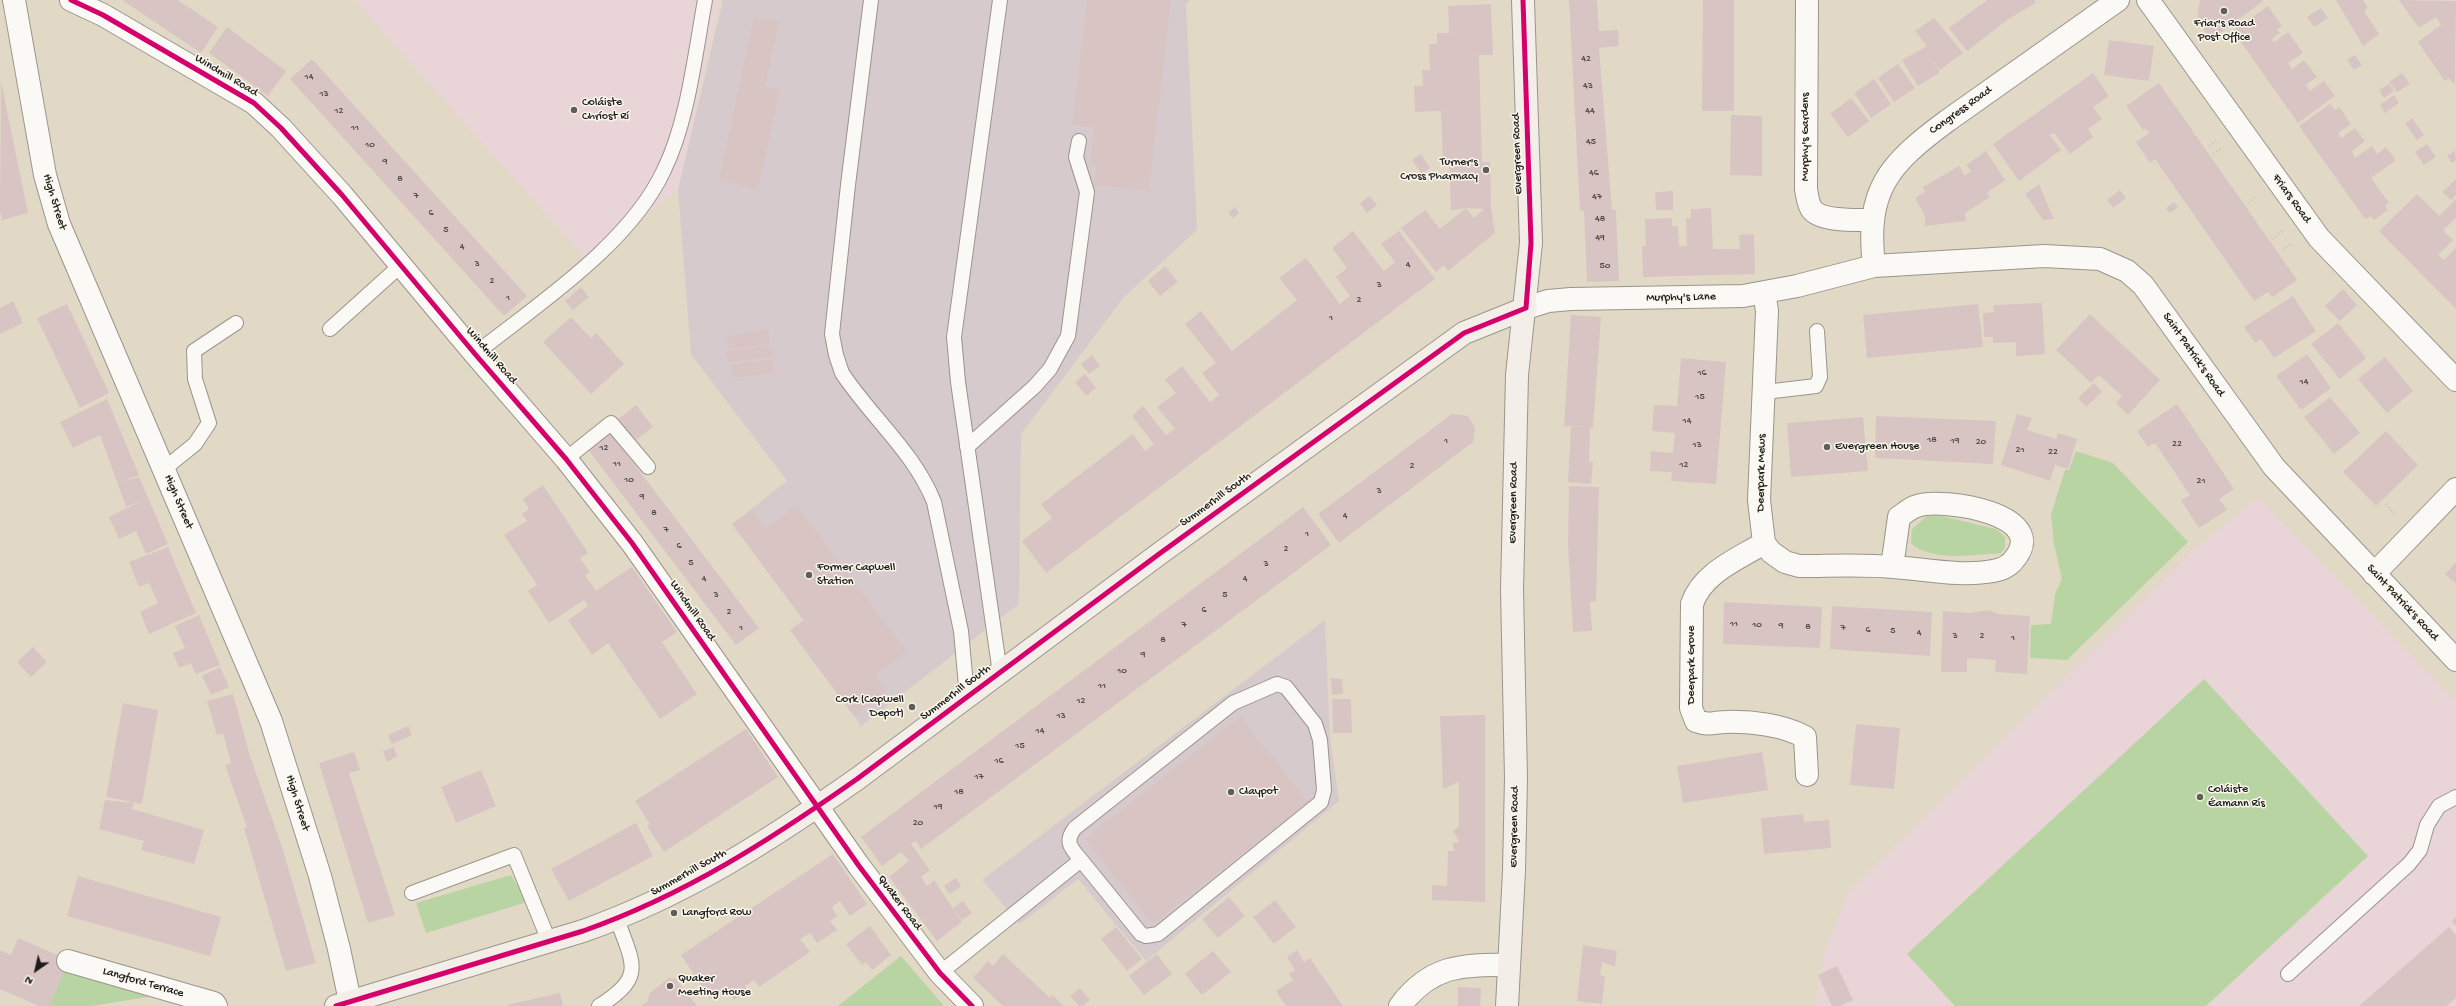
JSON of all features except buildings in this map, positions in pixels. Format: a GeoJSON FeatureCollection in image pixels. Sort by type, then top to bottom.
{"type":"FeatureCollection","features":[{"type":"Feature","properties":{"kind":"street","name":"High Street"},"geometry":{"type":"LineString","coordinates":[[14,0],[45,176],[53,206],[271,721],[320,876],[339,949],[346,1005]]}},
{"type":"Feature","properties":{"kind":"street","name":"Windmill Road"},"geometry":{"type":"LineString","coordinates":[[71,0],[103,15],[254,103],[281,128],[337,189],[475,354],[566,459],[632,543],[818,806]]}},
{"type":"Feature","properties":{"kind":"street","name":"Evergreen Road"},"geometry":{"type":"LineString","coordinates":[[1507,1006],[1514,871],[1516,778],[1512,590],[1518,364],[1526,308],[1531,243],[1523,0]]}},
{"type":"Feature","properties":{"kind":"street","name":"Murphy's Gardens"},"geometry":{"type":"LineString","coordinates":[[1807,0],[1806,189],[1808,201],[1811,209],[1821,216],[1835,219],[1872,220]]}},
{"type":"Feature","properties":{"kind":"street","name":"Congress Road"},"geometry":{"type":"LineString","coordinates":[[1874,266],[1872,220],[1881,185],[1898,162],[1920,141],[2118,0]]}},
{"type":"Feature","properties":{"kind":"street","name":"Friars Road"},"geometry":{"type":"LineString","coordinates":[[2148,0],[2319,238],[2456,380]]}},
{"type":"Feature","properties":{"kind":"street","name":"Saint Patrick's Road"},"geometry":{"type":"LineString","coordinates":[[1836,276],[1874,266],[2044,256],[2100,259],[2127,270],[2143,285],[2262,452],[2290,485],[2456,660]]}},
{"type":"Feature","properties":{"kind":"street","name":"Murphy's Lane"},"geometry":{"type":"LineString","coordinates":[[1526,308],[1548,301],[1571,299],[1683,299],[1743,296],[1836,276]]}},
{"type":"Feature","properties":{"kind":"street","name":"Deerpark Mews"},"geometry":{"type":"LineString","coordinates":[[1764,292],[1767,311],[1765,392],[1759,500],[1764,543]]}},
{"type":"Feature","properties":{"kind":"street","name":"Summerhill South"},"geometry":{"type":"LineString","coordinates":[[346,1005],[617,919],[687,887],[818,806],[1000,673],[1159,554],[1464,333],[1526,308]]}},
{"type":"Feature","properties":{"kind":"street"},"geometry":{"type":"LineString","coordinates":[[2374,574],[2456,489]]}},
{"type":"Feature","properties":{"kind":"street"},"geometry":{"type":"LineString","coordinates":[[1764,543],[1785,562],[1799,566],[1892,567],[1951,571],[1993,571],[2004,568],[2012,562],[2018,553],[2021,540],[2018,529],[2011,521],[2003,517],[1965,507],[1918,505],[1899,517],[1892,567]]}},
{"type":"Feature","properties":{"kind":"street","name":"Deerpark Grove"},"geometry":{"type":"LineString","coordinates":[[1764,543],[1713,574],[1697,590],[1692,604],[1691,708],[1696,720],[1707,725],[1725,722],[1762,725],[1791,730],[1805,737],[1807,774]]}},
{"type":"Feature","properties":{"kind":"street","name":"Quaker Road"},"geometry":{"type":"LineString","coordinates":[[818,806],[859,866],[940,973],[972,1006]]}},
{"type":"Feature","properties":{"kind":"street","name":"Langford Terrace"},"geometry":{"type":"LineString","coordinates":[[68,961],[214,1003],[216,1006]]}},
{"type":"Feature","properties":{"kind":"street"},"geometry":{"type":"LineString","coordinates":[[1400,1006],[1420,985],[1450,968],[1469,964],[1508,965]]}},
{"type":"Feature","properties":{"kind":"lane"},"geometry":{"type":"LineString","coordinates":[[475,354],[583,268],[638,215],[653,192],[676,141],[705,0]]}},
{"type":"Feature","properties":{"kind":"lane"},"geometry":{"type":"LineString","coordinates":[[871,0],[848,184],[832,334],[836,355],[842,373],[916,465],[926,482],[934,502],[961,631],[967,697]]}},
{"type":"Feature","properties":{"kind":"lane"},"geometry":{"type":"LineString","coordinates":[[1000,0],[954,337],[955,360],[1000,673]]}},
{"type":"Feature","properties":{"kind":"lane"},"geometry":{"type":"LineString","coordinates":[[967,447],[1035,386],[1054,364],[1068,336],[1087,192],[1076,157],[1079,141]]}},
{"type":"Feature","properties":{"kind":"lane"},"geometry":{"type":"LineString","coordinates":[[330,329],[402,265]]}},
{"type":"Feature","properties":{"kind":"lane"},"geometry":{"type":"LineString","coordinates":[[164,469],[195,444],[209,423],[195,380],[194,351],[236,323]]}},
{"type":"Feature","properties":{"kind":"lane"},"geometry":{"type":"LineString","coordinates":[[1765,392],[1816,386],[1820,377],[1817,331]]}},
{"type":"Feature","properties":{"kind":"lane"},"geometry":{"type":"LineString","coordinates":[[566,459],[611,423],[648,467]]}},
{"type":"Feature","properties":{"kind":"lane"},"geometry":{"type":"LineString","coordinates":[[1277,684],[1286,687],[1315,724],[1320,740],[1323,783],[1321,802],[1158,934],[1146,936],[1142,934],[1081,860],[1069,845],[1068,838],[1075,828],[1233,703],[1245,696],[1277,684]]}},
{"type":"Feature","properties":{"kind":"lane"},"geometry":{"type":"LineString","coordinates":[[2288,974],[2409,864],[2420,850],[2427,825],[2439,806],[2456,797]]}},
{"type":"Feature","properties":{"kind":"lane"},"geometry":{"type":"LineString","coordinates":[[412,893],[514,855],[549,941]]}},
{"type":"Feature","properties":{"kind":"lane"},"geometry":{"type":"LineString","coordinates":[[940,973],[1081,860]]}},
{"type":"Feature","properties":{"kind":"lane"},"geometry":{"type":"LineString","coordinates":[[599,1006],[626,986],[633,972],[632,962],[617,919]]}},
{"type":"Feature","properties":{"kind":"shaded area","name":"Coláiste Chríost Rí"},"geometry":{"type":"Polygon","coordinates":[[[354,0],[720,0],[678,190],[587,260],[354,0]]]}},
{"type":"Feature","properties":{"kind":"shaded area"},"geometry":{"type":"Polygon","coordinates":[[[723,0],[1190,0],[1186,4],[1197,230],[1124,297],[1021,434],[1019,604],[861,726],[790,630],[803,620],[732,524],[787,481],[691,354],[678,190],[723,0]]]}},
{"type":"Feature","properties":{"kind":"shaded area","name":"Coláiste Éamann Rís"},"geometry":{"type":"Polygon","coordinates":[[[2258,497],[2456,702],[2456,1006],[1815,1006],[1824,953],[1849,891],[2193,551],[2258,497]]]}},
{"type":"Feature","properties":{"kind":"shaded area"},"geometry":{"type":"Polygon","coordinates":[[[1325,620],[1330,736],[1339,801],[1146,961],[1078,879],[1020,924],[982,880],[1325,620]]]}},
{"type":"Feature","properties":{"kind":"green space"},"geometry":{"type":"Polygon","coordinates":[[[2076,451],[2113,463],[2188,542],[2067,660],[2030,658],[2031,625],[2051,624],[2055,594],[2062,579],[2054,544],[2051,515],[2065,470],[2069,470],[2076,451]]]}},
{"type":"Feature","properties":{"kind":"green space"},"geometry":{"type":"Polygon","coordinates":[[[1937,515],[1996,529],[2005,537],[2005,548],[2001,553],[1966,556],[1941,555],[1929,553],[1919,549],[1911,543],[1912,529],[1927,516],[1937,515]]]}},
{"type":"Feature","properties":{"kind":"green space"},"geometry":{"type":"Polygon","coordinates":[[[2204,679],[2368,856],[2206,1006],[1955,1006],[1907,954],[2204,679]]]}},
{"type":"Feature","properties":{"kind":"green space"},"geometry":{"type":"Polygon","coordinates":[[[511,875],[527,902],[426,933],[416,903],[511,875]]]}},
{"type":"Feature","properties":{"kind":"green space"},"geometry":{"type":"Polygon","coordinates":[[[901,956],[944,1006],[838,1006],[901,956]]]}},
{"type":"Feature","properties":{"kind":"green space"},"geometry":{"type":"Polygon","coordinates":[[[68,961],[177,992],[92,1006],[49,1006],[68,961]]]}},
{"type":"Feature","properties":{"kind":"cycle path"},"geometry":{"type":"LineString","coordinates":[[71,0],[103,15],[254,103],[281,128],[342,195],[475,354],[566,459],[632,543],[859,866],[940,973],[972,1006]]}},
{"type":"Feature","properties":{"kind":"cycle path"},"geometry":{"type":"LineString","coordinates":[[336,1006],[583,931],[657,901],[726,864],[792,823],[857,779],[1159,554],[1464,333],[1526,308],[1531,243],[1523,0]]}},
{"type":"Feature","properties":{"kind":"place","name":"Friar's Road Post Office"},"geometry":{"type":"Point","coordinates":[2224,11]}},
{"type":"Feature","properties":{"kind":"place","name":"Coláiste Chríost Rí"},"geometry":{"type":"Point","coordinates":[574,110]}},
{"type":"Feature","properties":{"kind":"place","name":"Turner's Cross Pharmacy"},"geometry":{"type":"Point","coordinates":[1486,170]}},
{"type":"Feature","properties":{"kind":"place","name":"Evergreen House"},"geometry":{"type":"Point","coordinates":[1827,447]}},
{"type":"Feature","properties":{"kind":"place","name":"Former Capwell Station"},"geometry":{"type":"Point","coordinates":[809,575]}},
{"type":"Feature","properties":{"kind":"place","name":"Cork (Capwell Depot)"},"geometry":{"type":"Point","coordinates":[912,707]}},
{"type":"Feature","properties":{"kind":"place","name":"Claypot"},"geometry":{"type":"Point","coordinates":[1231,792]}},
{"type":"Feature","properties":{"kind":"place","name":"Coláiste Éamann Rís"},"geometry":{"type":"Point","coordinates":[2200,797]}},
{"type":"Feature","properties":{"kind":"place","name":"Langford Row"},"geometry":{"type":"Point","coordinates":[674,913]}},
{"type":"Feature","properties":{"kind":"place","name":"Quaker Meeting House"},"geometry":{"type":"Point","coordinates":[670,986]}}]}
